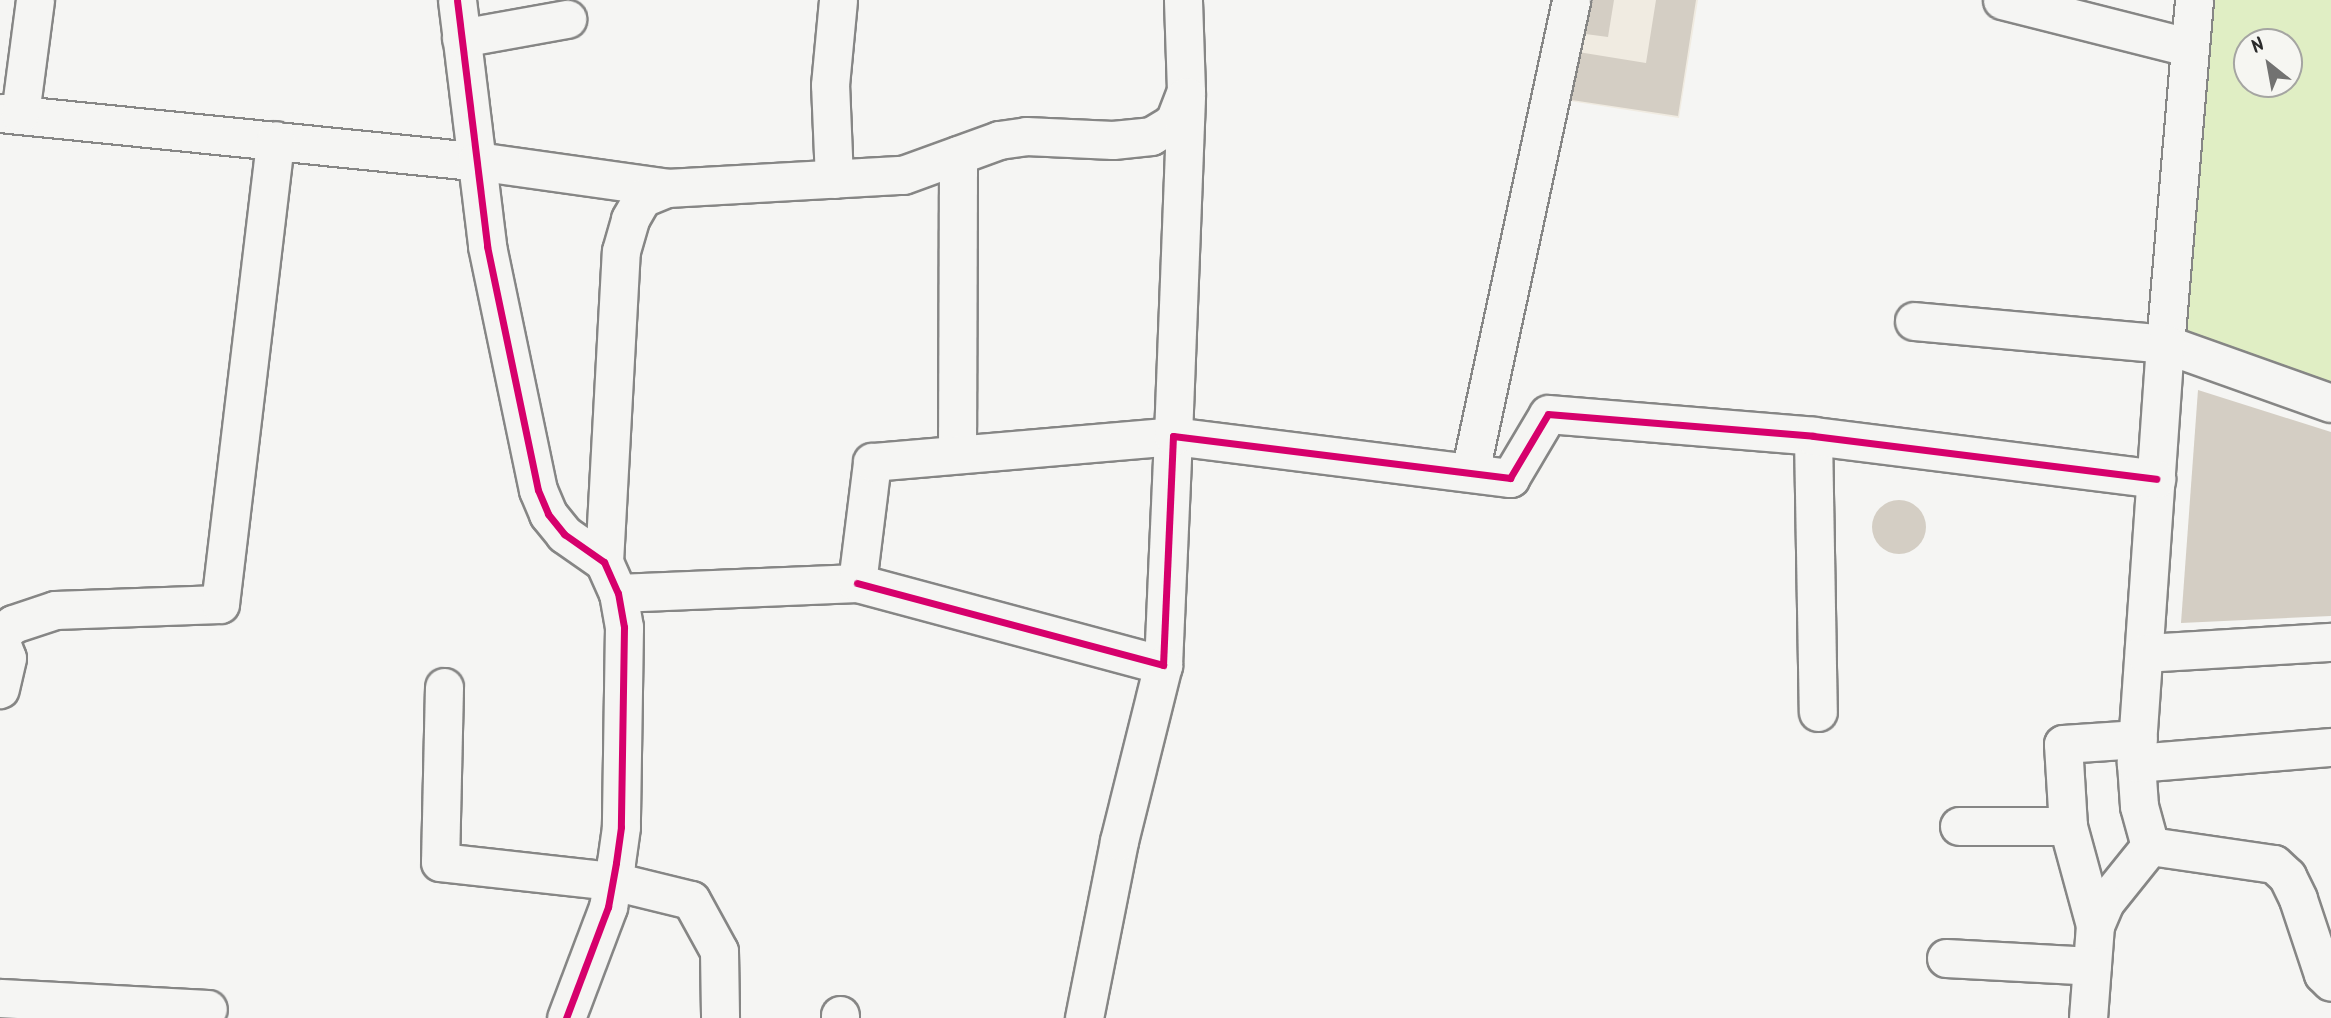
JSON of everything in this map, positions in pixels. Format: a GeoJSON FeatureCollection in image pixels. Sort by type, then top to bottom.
{"type":"FeatureCollection","features":[{"type":"Feature","properties":{"kind":"street"},"geometry":{"type":"LineString","coordinates":[[35,0],[10,113],[476,161],[667,188],[903,175],[999,139],[1026,136],[1113,140],[1151,136],[1174,122],[1186,91]]}},
{"type":"Feature","properties":{"kind":"street"},"geometry":{"type":"LineString","coordinates":[[457,0],[487,246],[538,490],[548,514],[564,534],[611,577],[857,583],[1163,665]]}},
{"type":"Feature","properties":{"kind":"street"},"geometry":{"type":"LineString","coordinates":[[834,179],[830,85],[838,0]]}},
{"type":"Feature","properties":{"kind":"street"},"geometry":{"type":"LineString","coordinates":[[1084,1018],[1116,854],[1163,665],[1186,91],[1183,0]]}},
{"type":"Feature","properties":{"kind":"street"},"geometry":{"type":"LineString","coordinates":[[1470,472],[1571,0]]}},
{"type":"Feature","properties":{"kind":"street"},"geometry":{"type":"LineString","coordinates":[[2002,0],[2188,47]]}},
{"type":"Feature","properties":{"kind":"street"},"geometry":{"type":"LineString","coordinates":[[2150,846],[2139,806],[2137,751],[2165,344],[2194,0]]}},
{"type":"Feature","properties":{"kind":"street"},"geometry":{"type":"LineString","coordinates":[[461,38],[567,19]]}},
{"type":"Feature","properties":{"kind":"street"},"geometry":{"type":"LineString","coordinates":[[0,635],[13,624],[55,610],[219,604],[275,140]]}},
{"type":"Feature","properties":{"kind":"street"},"geometry":{"type":"LineString","coordinates":[[957,454],[958,155]]}},
{"type":"Feature","properties":{"kind":"street"},"geometry":{"type":"LineString","coordinates":[[566,1018],[608,907],[621,827],[624,627],[611,577],[621,251],[630,219],[642,198],[667,188]]}},
{"type":"Feature","properties":{"kind":"street"},"geometry":{"type":"LineString","coordinates":[[1914,321],[2165,344],[2331,403]]}},
{"type":"Feature","properties":{"kind":"street"},"geometry":{"type":"LineString","coordinates":[[857,583],[872,462],[1173,436],[1510,478],[1548,414],[1813,436],[2156,479]]}},
{"type":"Feature","properties":{"kind":"street"},"geometry":{"type":"LineString","coordinates":[[1813,436],[1818,712]]}},
{"type":"Feature","properties":{"kind":"street"},"geometry":{"type":"LineString","coordinates":[[0,640],[7,658],[0,689]]}},
{"type":"Feature","properties":{"kind":"street"},"geometry":{"type":"LineString","coordinates":[[2144,653],[2331,642]]}},
{"type":"Feature","properties":{"kind":"street"},"geometry":{"type":"LineString","coordinates":[[444,687],[440,862],[613,881],[691,900],[719,951],[720,1018]]}},
{"type":"Feature","properties":{"kind":"street"},"geometry":{"type":"LineString","coordinates":[[2088,1018],[2095,925],[2068,825],[2063,744],[2137,751],[2331,747]]}},
{"type":"Feature","properties":{"kind":"street"},"geometry":{"type":"LineString","coordinates":[[1959,826],[2068,825]]}},
{"type":"Feature","properties":{"kind":"street"},"geometry":{"type":"LineString","coordinates":[[2095,925],[2105,902],[2150,846]]}},
{"type":"Feature","properties":{"kind":"street"},"geometry":{"type":"LineString","coordinates":[[2150,846],[2274,864],[2287,876],[2298,898],[2323,974],[2331,982]]}},
{"type":"Feature","properties":{"kind":"street"},"geometry":{"type":"LineString","coordinates":[[1945,958],[2092,966]]}},
{"type":"Feature","properties":{"kind":"street"},"geometry":{"type":"LineString","coordinates":[[0,999],[208,1009]]}},
{"type":"Feature","properties":{"kind":"shaded area"},"geometry":{"type":"Polygon","coordinates":[[[1580,0],[1698,0],[1679,118],[1563,100],[1580,0]]]}},
{"type":"Feature","properties":{"kind":"green space"},"geometry":{"type":"Polygon","coordinates":[[[2195,0],[2331,0],[2331,402],[2165,344],[2195,0]]]}},
{"type":"Feature","properties":{"kind":"building"},"geometry":{"type":"Polygon","coordinates":[[[1583,0],[1614,0],[1608,37],[1578,33],[1583,0]]]}},
{"type":"Feature","properties":{"kind":"building"},"geometry":{"type":"Polygon","coordinates":[[[1656,0],[1696,0],[1678,116],[1565,99],[1572,51],[1646,63],[1656,0]]]}},
{"type":"Feature","properties":{"kind":"building"},"geometry":{"type":"Polygon","coordinates":[[[2198,390],[2331,432],[2331,616],[2181,623],[2198,390]]]}},
{"type":"Feature","properties":{"kind":"building"},"geometry":{"type":"Polygon","coordinates":[[[1904,500],[1914,504],[1922,512],[1926,527],[1922,542],[1914,550],[1894,554],[1884,550],[1876,542],[1872,522],[1876,512],[1884,504],[1904,500]]]}},
{"type":"Feature","properties":{"kind":"cycle path"},"geometry":{"type":"LineString","coordinates":[[457,0],[487,246],[538,490],[548,514],[564,534],[604,562],[618,593],[624,627],[621,827],[616,863],[608,907],[566,1018]]}},
{"type":"Feature","properties":{"kind":"cycle path"},"geometry":{"type":"LineString","coordinates":[[857,583],[1163,665],[1173,436],[1510,478],[1548,414],[1813,436],[2156,479]]}}]}
